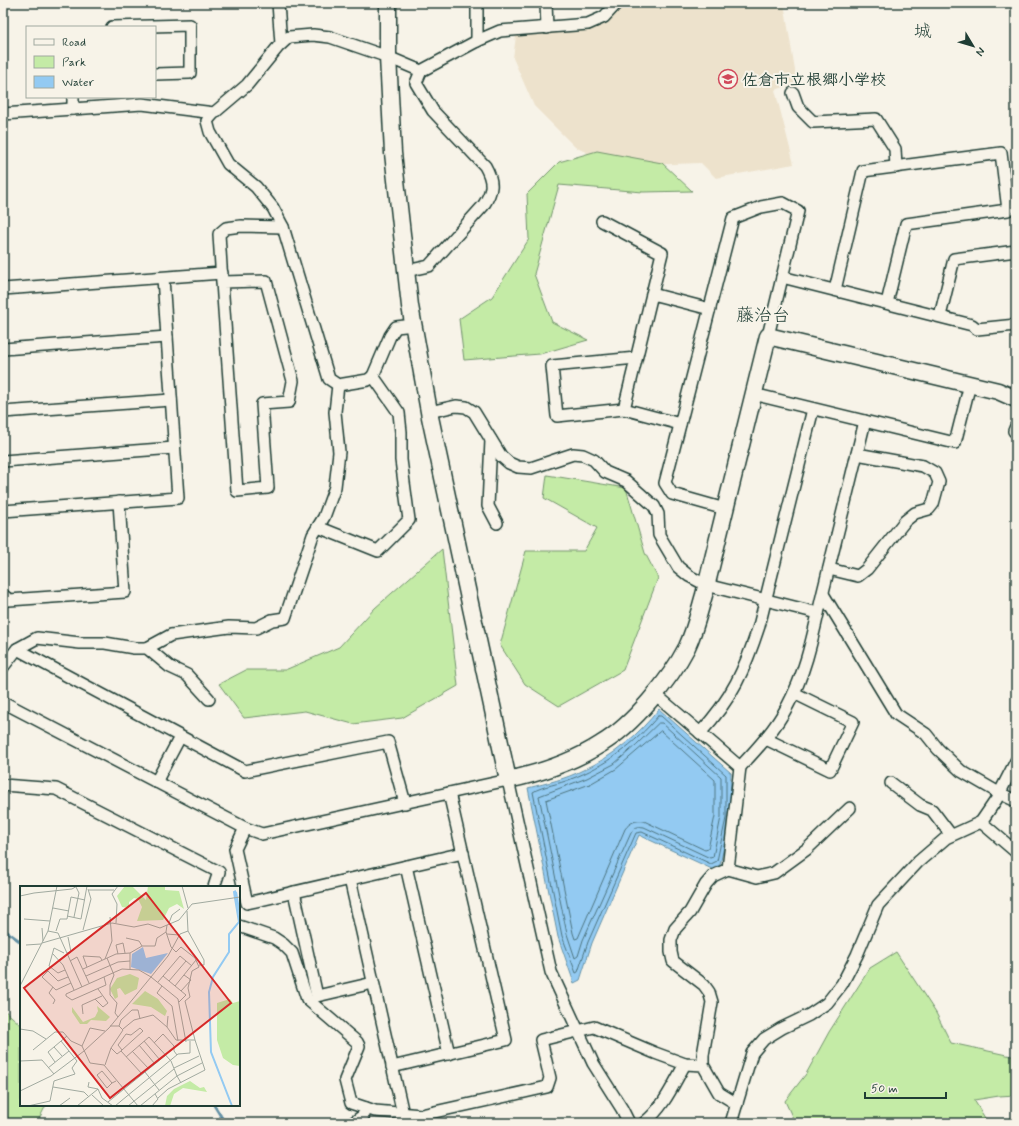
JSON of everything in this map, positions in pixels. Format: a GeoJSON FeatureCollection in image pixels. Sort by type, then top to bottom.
{"type":"FeatureCollection","features":[{"type":"Feature","properties":{"kind":"street"},"geometry":{"type":"LineString","coordinates":[[278,3],[281,44]]}},
{"type":"Feature","properties":{"kind":"street"},"geometry":{"type":"LineString","coordinates":[[388,3],[388,57],[393,153],[410,306],[429,412],[551,972],[593,1063],[622,1109],[628,1123]]}},
{"type":"Feature","properties":{"kind":"street"},"geometry":{"type":"LineString","coordinates":[[546,3],[547,28]]}},
{"type":"Feature","properties":{"kind":"street"},"geometry":{"type":"LineString","coordinates":[[406,271],[429,266],[484,206],[490,195],[490,175],[485,166],[433,111],[416,83],[421,71],[477,41],[500,31],[588,24],[604,17],[617,3]]}},
{"type":"Feature","properties":{"kind":"street"},"geometry":{"type":"LineString","coordinates":[[476,5],[477,41]]}},
{"type":"Feature","properties":{"kind":"street"},"geometry":{"type":"LineString","coordinates":[[151,26],[190,25],[190,73],[156,74]]}},
{"type":"Feature","properties":{"kind":"street"},"geometry":{"type":"LineString","coordinates":[[414,325],[396,327],[390,336],[373,376],[368,380],[338,385],[329,379],[283,227],[273,208],[256,187],[228,164],[210,132],[207,121],[214,113],[247,85],[281,44],[289,37],[313,35],[330,37],[388,57],[421,71]]}},
{"type":"Feature","properties":{"kind":"street"},"geometry":{"type":"LineString","coordinates":[[793,93],[798,107],[813,122],[876,119],[895,149],[896,167]]}},
{"type":"Feature","properties":{"kind":"street"},"geometry":{"type":"LineString","coordinates":[[72,98],[73,109]]}},
{"type":"Feature","properties":{"kind":"street"},"geometry":{"type":"LineString","coordinates":[[3,114],[142,104],[214,113]]}},
{"type":"Feature","properties":{"kind":"street"},"geometry":{"type":"LineString","coordinates":[[835,290],[863,171],[1001,153],[1008,210],[906,224],[887,303]]}},
{"type":"Feature","properties":{"kind":"street"},"geometry":{"type":"LineString","coordinates":[[3,702],[245,828],[262,834],[532,775],[578,757],[602,744],[628,723],[655,694],[687,647],[696,623],[706,585],[725,509],[753,394],[768,336],[798,211],[782,204],[761,207],[733,218],[665,483],[672,494],[725,509]]}},
{"type":"Feature","properties":{"kind":"street"},"geometry":{"type":"LineString","coordinates":[[602,221],[662,253],[624,409]]}},
{"type":"Feature","properties":{"kind":"street"},"geometry":{"type":"LineString","coordinates":[[3,289],[163,278],[222,278],[266,281],[293,381],[289,402],[262,404],[268,488],[237,491],[222,278],[219,234],[226,228],[241,226],[283,227]]}},
{"type":"Feature","properties":{"kind":"street"},"geometry":{"type":"LineString","coordinates":[[940,316],[954,259],[1016,250]]}},
{"type":"Feature","properties":{"kind":"street"},"geometry":{"type":"LineString","coordinates":[[782,277],[972,324],[977,329],[1016,325]]}},
{"type":"Feature","properties":{"kind":"street"},"geometry":{"type":"LineString","coordinates":[[3,511],[178,498],[163,278]]}},
{"type":"Feature","properties":{"kind":"street"},"geometry":{"type":"LineString","coordinates":[[652,294],[710,309]]}},
{"type":"Feature","properties":{"kind":"street"},"geometry":{"type":"LineString","coordinates":[[768,336],[998,390],[1016,399]]}},
{"type":"Feature","properties":{"kind":"street"},"geometry":{"type":"LineString","coordinates":[[3,349],[167,337]]}},
{"type":"Feature","properties":{"kind":"street"},"geometry":{"type":"LineString","coordinates":[[636,358],[552,366],[557,416],[624,409],[680,424]]}},
{"type":"Feature","properties":{"kind":"street"},"geometry":{"type":"LineString","coordinates":[[318,527],[378,551],[408,520],[401,460],[399,413],[373,376]]}},
{"type":"Feature","properties":{"kind":"street"},"geometry":{"type":"LineString","coordinates":[[753,394],[955,443],[970,384]]}},
{"type":"Feature","properties":{"kind":"street"},"geometry":{"type":"LineString","coordinates":[[3,667],[17,649],[37,638],[147,648],[171,635],[229,627],[256,628],[272,620],[285,618],[313,535],[324,516],[335,487],[339,452],[335,412],[338,385]]}},
{"type":"Feature","properties":{"kind":"street"},"geometry":{"type":"LineString","coordinates":[[3,412],[171,400]]}},
{"type":"Feature","properties":{"kind":"street"},"geometry":{"type":"LineString","coordinates":[[429,412],[456,406],[466,407],[474,412],[501,456],[509,463],[518,467],[531,468],[573,454],[583,455],[594,460],[605,472],[626,481],[654,506],[658,514],[659,535],[678,567],[688,576],[706,585],[818,613]]}},
{"type":"Feature","properties":{"kind":"street"},"geometry":{"type":"LineString","coordinates":[[700,733],[716,715],[738,681],[748,658],[759,626],[812,408]]}},
{"type":"Feature","properties":{"kind":"street"},"geometry":{"type":"LineString","coordinates":[[728,870],[740,767],[766,739],[794,693],[805,661],[818,613],[865,421]]}},
{"type":"Feature","properties":{"kind":"street"},"geometry":{"type":"LineString","coordinates":[[1016,426],[1014,431],[1016,432]]}},
{"type":"Feature","properties":{"kind":"street"},"geometry":{"type":"LineString","coordinates":[[491,440],[488,506],[497,523]]}},
{"type":"Feature","properties":{"kind":"street"},"geometry":{"type":"LineString","coordinates":[[3,461],[174,448]]}},
{"type":"Feature","properties":{"kind":"street"},"geometry":{"type":"LineString","coordinates":[[829,570],[858,576],[867,569],[905,521],[914,513],[929,509],[933,504],[940,482],[935,473],[923,466],[857,454]]}},
{"type":"Feature","properties":{"kind":"street"},"geometry":{"type":"LineString","coordinates":[[3,595],[9,600],[125,592],[119,502]]}},
{"type":"Feature","properties":{"kind":"street"},"geometry":{"type":"LineString","coordinates":[[822,594],[896,714],[926,734],[938,749],[961,772],[1016,801]]}},
{"type":"Feature","properties":{"kind":"street"},"geometry":{"type":"LineString","coordinates":[[147,648],[170,667],[187,676],[209,699]]}},
{"type":"Feature","properties":{"kind":"street"},"geometry":{"type":"LineString","coordinates":[[17,649],[245,771],[388,742],[404,803]]}},
{"type":"Feature","properties":{"kind":"street"},"geometry":{"type":"LineString","coordinates":[[766,739],[830,770],[853,722],[794,693]]}},
{"type":"Feature","properties":{"kind":"street"},"geometry":{"type":"LineString","coordinates":[[655,694],[740,767]]}},
{"type":"Feature","properties":{"kind":"street"},"geometry":{"type":"LineString","coordinates":[[156,782],[180,736]]}},
{"type":"Feature","properties":{"kind":"street"},"geometry":{"type":"LineString","coordinates":[[731,1123],[752,1052],[764,1039],[782,1028],[809,1015],[827,1003],[842,984],[857,955],[878,905],[918,862],[946,838],[981,822],[1016,761]]}},
{"type":"Feature","properties":{"kind":"street"},"geometry":{"type":"LineString","coordinates":[[891,783],[920,805],[932,810],[951,835]]}},
{"type":"Feature","properties":{"kind":"street"},"geometry":{"type":"LineString","coordinates":[[3,785],[56,789],[219,872],[214,886]]}},
{"type":"Feature","properties":{"kind":"street"},"geometry":{"type":"LineString","coordinates":[[392,1067],[506,1040],[449,793]]}},
{"type":"Feature","properties":{"kind":"street"},"geometry":{"type":"LineString","coordinates":[[736,1106],[718,1093],[703,1065],[703,1055],[712,1002],[709,992],[704,985],[673,961],[670,952],[671,940],[675,928],[690,912],[706,884],[713,876],[728,870],[757,876],[774,873],[807,849],[850,808]]}},
{"type":"Feature","properties":{"kind":"street"},"geometry":{"type":"LineString","coordinates":[[981,822],[1016,852]]}},
{"type":"Feature","properties":{"kind":"street"},"geometry":{"type":"LineString","coordinates":[[245,828],[235,849],[247,903],[463,853]]}},
{"type":"Feature","properties":{"kind":"street"},"geometry":{"type":"LineString","coordinates":[[406,866],[449,1054]]}},
{"type":"Feature","properties":{"kind":"street"},"geometry":{"type":"LineString","coordinates":[[350,879],[403,1114]]}},
{"type":"Feature","properties":{"kind":"street"},"geometry":{"type":"LineString","coordinates":[[294,892],[317,996],[373,983]]}},
{"type":"Feature","properties":{"kind":"street"},"geometry":{"type":"LineString","coordinates":[[240,926],[274,938],[288,948],[292,953],[308,999],[357,1042],[359,1046],[346,1080],[351,1103],[376,1111],[421,1115],[547,1087],[550,1078],[541,1040],[594,1027],[685,1064],[703,1065]]}},
{"type":"Feature","properties":{"kind":"street"},"geometry":{"type":"LineString","coordinates":[[644,1123],[654,1116],[663,1104],[685,1064]]}},
{"type":"Feature","properties":{"kind":"street"},"geometry":{"type":"LineString","coordinates":[[736,1106],[737,1123]]}},
{"type":"Feature","properties":{"kind":"street"},"geometry":{"type":"LineString","coordinates":[[353,1123],[364,1115],[366,1108]]}},
{"type":"Feature","properties":{"kind":"shaded area"},"geometry":{"type":"Polygon","coordinates":[[[622,3],[784,3],[797,83],[775,90],[794,164],[716,178],[701,163],[615,166],[575,147],[534,106],[513,58],[516,36],[585,29],[610,20],[622,3]]]}},
{"type":"Feature","properties":{"kind":"green space"},"geometry":{"type":"Polygon","coordinates":[[[597,151],[662,163],[692,191],[643,192],[559,185],[534,274],[552,322],[588,340],[540,354],[464,360],[459,319],[492,297],[529,239],[527,194],[559,162],[597,151]]]}},
{"type":"Feature","properties":{"kind":"green space"},"geometry":{"type":"Polygon","coordinates":[[[547,475],[626,488],[645,553],[658,578],[623,670],[559,706],[525,684],[500,645],[526,551],[584,551],[597,528],[544,498],[547,475]]]}},
{"type":"Feature","properties":{"kind":"green space"},"geometry":{"type":"Polygon","coordinates":[[[442,549],[458,686],[402,718],[353,724],[305,711],[244,718],[219,684],[246,670],[285,670],[339,647],[375,608],[442,549]]]}},
{"type":"Feature","properties":{"kind":"green space"},"geometry":{"type":"Polygon","coordinates":[[[896,952],[936,1013],[951,1043],[1016,1057],[1016,1095],[974,1100],[988,1123],[795,1123],[785,1101],[806,1074],[829,1032],[870,968],[896,952]]]}},
{"type":"Feature","properties":{"kind":"green space"},"geometry":{"type":"Polygon","coordinates":[[[3,1009],[20,1024],[20,1106],[46,1106],[37,1123],[3,1123],[3,1009]]]}},
{"type":"Feature","properties":{"kind":"water"},"geometry":{"type":"Polygon","coordinates":[[[659,709],[731,773],[730,818],[720,865],[712,869],[639,835],[592,943],[580,980],[574,983],[558,937],[528,788],[570,776],[594,765],[625,744],[659,709]]]}},
{"type":"Feature","properties":{"kind":"waterway"},"geometry":{"type":"LineString","coordinates":[[3,929],[20,941]]}},
{"type":"Feature","properties":{"kind":"waterway"},"geometry":{"type":"LineString","coordinates":[[215,1106],[225,1123]]}},
{"type":"Feature","properties":{"kind":"place","name":"佐倉市立根郷小学校"},"geometry":{"type":"Point","coordinates":[728,79]}},
{"type":"Feature","properties":{"kind":"district","name":"城"},"geometry":{"type":"Point","coordinates":[923,31]}},
{"type":"Feature","properties":{"kind":"district","name":"藤治台"},"geometry":{"type":"Point","coordinates":[763,315]}}]}
